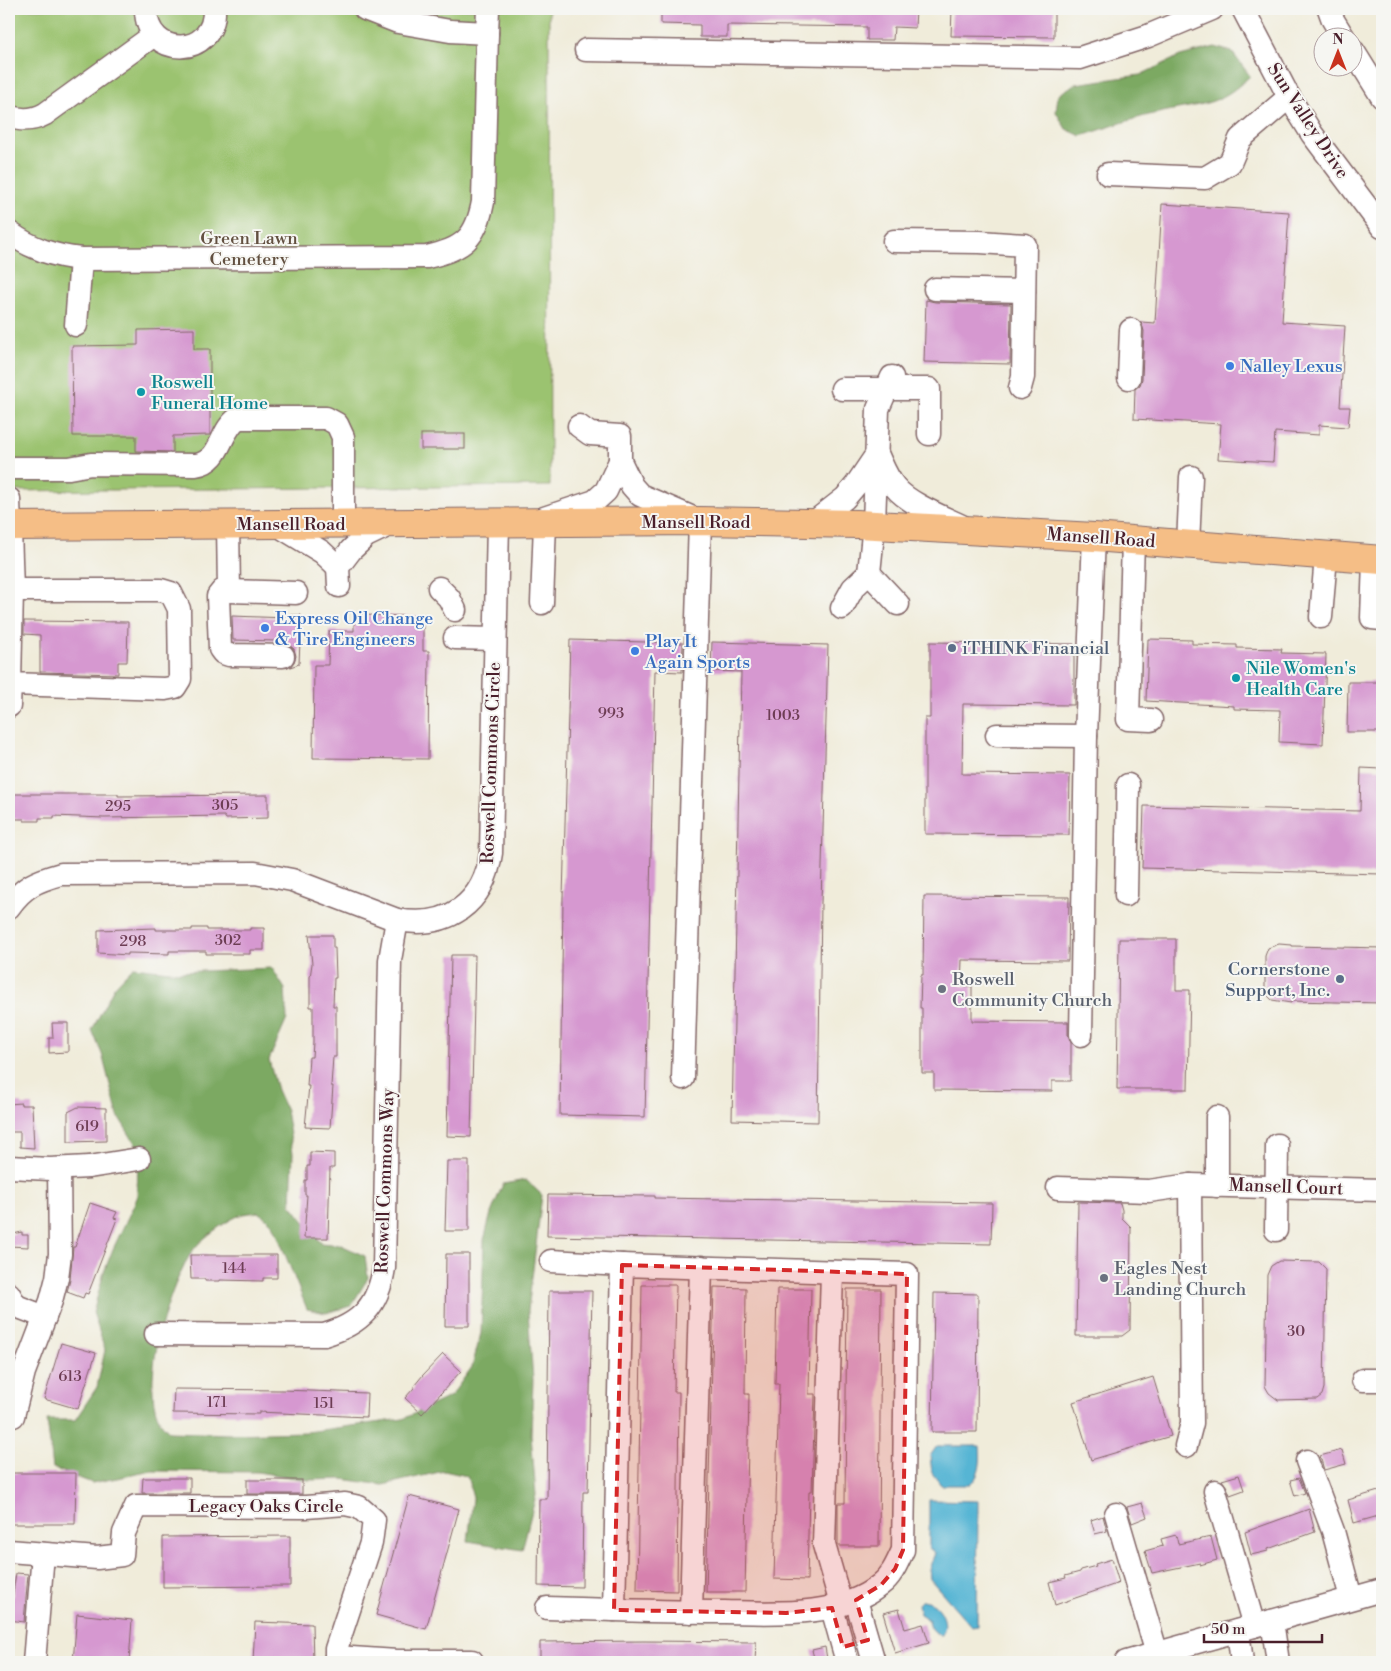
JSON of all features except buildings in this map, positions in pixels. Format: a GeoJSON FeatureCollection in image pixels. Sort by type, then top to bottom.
{"type":"FeatureCollection","features":[{"type":"Feature","properties":{"kind":"main road","name":"Mansell Road"},"geometry":{"type":"LineString","coordinates":[[9,526],[700,521],[874,524],[1094,537],[1378,560]]}},
{"type":"Feature","properties":{"kind":"street"},"geometry":{"type":"LineString","coordinates":[[146,9],[149,27],[154,35],[161,41],[180,47],[199,41],[207,34],[212,26],[214,9]]}},
{"type":"Feature","properties":{"kind":"street"},"geometry":{"type":"LineString","coordinates":[[365,9],[398,22],[450,31],[487,33]]}},
{"type":"Feature","properties":{"kind":"street"},"geometry":{"type":"LineString","coordinates":[[9,229],[21,241],[47,254],[81,259],[427,257],[448,252],[462,244],[473,232],[480,217],[483,202],[488,9]]}},
{"type":"Feature","properties":{"kind":"street"},"geometry":{"type":"LineString","coordinates":[[586,50],[1080,58],[1148,36],[1212,9]]}},
{"type":"Feature","properties":{"kind":"street","name":"Sun Valley Drive"},"geometry":{"type":"LineString","coordinates":[[1243,9],[1289,97],[1317,142],[1382,227]]}},
{"type":"Feature","properties":{"kind":"street"},"geometry":{"type":"LineString","coordinates":[[1329,9],[1338,28]]}},
{"type":"Feature","properties":{"kind":"street"},"geometry":{"type":"LineString","coordinates":[[9,116],[24,120],[38,118],[154,35]]}},
{"type":"Feature","properties":{"kind":"street"},"geometry":{"type":"LineString","coordinates":[[1364,68],[1382,97]]}},
{"type":"Feature","properties":{"kind":"street"},"geometry":{"type":"LineString","coordinates":[[1108,174],[1205,178],[1230,164],[1240,139],[1289,97]]}},
{"type":"Feature","properties":{"kind":"street"},"geometry":{"type":"LineString","coordinates":[[894,241],[980,242],[1025,245],[1023,377],[1020,388]]}},
{"type":"Feature","properties":{"kind":"street"},"geometry":{"type":"LineString","coordinates":[[76,325],[81,259]]}},
{"type":"Feature","properties":{"kind":"street"},"geometry":{"type":"LineString","coordinates":[[935,289],[1024,291]]}},
{"type":"Feature","properties":{"kind":"street"},"geometry":{"type":"LineString","coordinates":[[1129,378],[1131,330]]}},
{"type":"Feature","properties":{"kind":"street"},"geometry":{"type":"LineString","coordinates":[[842,608],[853,588],[870,573],[874,524],[878,409],[890,383]]}},
{"type":"Feature","properties":{"kind":"street"},"geometry":{"type":"LineString","coordinates":[[842,389],[890,383],[929,389],[929,434]]}},
{"type":"Feature","properties":{"kind":"street"},"geometry":{"type":"LineString","coordinates":[[9,706],[10,462],[69,468],[91,464],[202,464],[216,454],[230,424],[238,418],[326,418],[337,424],[344,437],[343,524]]}},
{"type":"Feature","properties":{"kind":"street"},"geometry":{"type":"LineString","coordinates":[[542,603],[537,523],[595,501],[606,492],[620,461],[620,436],[590,434],[580,426]]}},
{"type":"Feature","properties":{"kind":"street"},"geometry":{"type":"LineString","coordinates":[[813,523],[845,498],[877,453]]}},
{"type":"Feature","properties":{"kind":"street"},"geometry":{"type":"LineString","coordinates":[[877,453],[894,486],[905,497],[970,530]]}},
{"type":"Feature","properties":{"kind":"street"},"geometry":{"type":"LineString","coordinates":[[620,461],[632,486],[640,495],[700,521],[683,1078]]}},
{"type":"Feature","properties":{"kind":"street"},"geometry":{"type":"LineString","coordinates":[[1188,545],[1191,477]]}},
{"type":"Feature","properties":{"kind":"street"},"geometry":{"type":"LineString","coordinates":[[276,524],[322,552],[340,572],[351,550],[366,536],[392,523]]}},
{"type":"Feature","properties":{"kind":"street","name":"Roswell Commons Circle"},"geometry":{"type":"LineString","coordinates":[[9,907],[18,895],[37,881],[61,874],[255,873],[292,880],[398,920],[413,923],[441,919],[455,913],[476,895],[484,882],[489,868],[491,853],[498,523]]}},
{"type":"Feature","properties":{"kind":"street"},"geometry":{"type":"LineString","coordinates":[[228,524],[229,591]]}},
{"type":"Feature","properties":{"kind":"street"},"geometry":{"type":"LineString","coordinates":[[1081,1035],[1086,736],[1094,537]]}},
{"type":"Feature","properties":{"kind":"street"},"geometry":{"type":"LineString","coordinates":[[1133,540],[1128,719],[1151,720]]}},
{"type":"Feature","properties":{"kind":"street"},"geometry":{"type":"LineString","coordinates":[[1321,617],[1326,556]]}},
{"type":"Feature","properties":{"kind":"street"},"geometry":{"type":"LineString","coordinates":[[1378,560],[1372,618],[1382,619]]}},
{"type":"Feature","properties":{"kind":"street"},"geometry":{"type":"LineString","coordinates":[[870,573],[898,604]]}},
{"type":"Feature","properties":{"kind":"street"},"geometry":{"type":"LineString","coordinates":[[439,588],[449,598],[455,610]]}},
{"type":"Feature","properties":{"kind":"street"},"geometry":{"type":"LineString","coordinates":[[10,590],[161,590],[171,593],[179,609],[180,679],[175,687],[164,689],[10,684]]}},
{"type":"Feature","properties":{"kind":"street"},"geometry":{"type":"LineString","coordinates":[[283,656],[229,655],[222,653],[220,649],[218,596],[222,591],[296,593]]}},
{"type":"Feature","properties":{"kind":"street"},"geometry":{"type":"LineString","coordinates":[[455,638],[495,639]]}},
{"type":"Feature","properties":{"kind":"street"},"geometry":{"type":"LineString","coordinates":[[997,735],[1086,736]]}},
{"type":"Feature","properties":{"kind":"street"},"geometry":{"type":"LineString","coordinates":[[1126,895],[1128,785]]}},
{"type":"Feature","properties":{"kind":"street","name":"Roswell Commons Way"},"geometry":{"type":"LineString","coordinates":[[156,1334],[324,1335],[341,1330],[355,1322],[375,1300],[382,1284],[384,1268],[390,960],[398,920]]}},
{"type":"Feature","properties":{"kind":"street"},"geometry":{"type":"LineString","coordinates":[[1217,1117],[1218,1186]]}},
{"type":"Feature","properties":{"kind":"street"},"geometry":{"type":"LineString","coordinates":[[1276,1145],[1276,1230]]}},
{"type":"Feature","properties":{"kind":"street"},"geometry":{"type":"LineString","coordinates":[[9,1167],[59,1169],[139,1160]]}},
{"type":"Feature","properties":{"kind":"street"},"geometry":{"type":"LineString","coordinates":[[13,1416],[24,1372],[55,1286],[60,1254],[59,1169]]}},
{"type":"Feature","properties":{"kind":"street"},"geometry":{"type":"LineString","coordinates":[[1186,1446],[1192,1423],[1190,1185]]}},
{"type":"Feature","properties":{"kind":"street","name":"Mansell Court"},"geometry":{"type":"LineString","coordinates":[[1058,1188],[1149,1191],[1190,1185],[1382,1190]]}},
{"type":"Feature","properties":{"kind":"street"},"geometry":{"type":"LineString","coordinates":[[546,1608],[786,1613],[843,1604],[881,1585],[895,1569],[903,1550],[907,1274],[551,1261]]}},
{"type":"Feature","properties":{"kind":"street"},"geometry":{"type":"LineString","coordinates":[[614,1610],[622,1265]]}},
{"type":"Feature","properties":{"kind":"street"},"geometry":{"type":"LineString","coordinates":[[692,1612],[701,1267]]}},
{"type":"Feature","properties":{"kind":"street"},"geometry":{"type":"LineString","coordinates":[[832,1272],[824,1545],[843,1604],[845,1655]]}},
{"type":"Feature","properties":{"kind":"street"},"geometry":{"type":"LineString","coordinates":[[9,1294],[16,1306],[45,1317]]}},
{"type":"Feature","properties":{"kind":"street"},"geometry":{"type":"LineString","coordinates":[[1308,1461],[1332,1531],[1351,1598]]}},
{"type":"Feature","properties":{"kind":"street"},"geometry":{"type":"LineString","coordinates":[[1215,1491],[1255,1626],[1278,1662]]}},
{"type":"Feature","properties":{"kind":"street","name":"Legacy Oaks Circle"},"geometry":{"type":"LineString","coordinates":[[9,1552],[96,1558],[122,1555],[124,1533],[136,1506],[306,1507],[344,1504],[359,1507],[374,1520],[371,1543],[336,1649],[336,1660]]}},
{"type":"Feature","properties":{"kind":"street"},"geometry":{"type":"LineString","coordinates":[[1116,1514],[1157,1654]]}},
{"type":"Feature","properties":{"kind":"street"},"geometry":{"type":"LineString","coordinates":[[34,1662],[43,1554]]}},
{"type":"Feature","properties":{"kind":"street"},"geometry":{"type":"LineString","coordinates":[[1126,1662],[1382,1590]]}},
{"type":"Feature","properties":{"kind":"street"},"geometry":{"type":"LineString","coordinates":[[843,1604],[868,1640],[874,1662]]}},
{"type":"Feature","properties":{"kind":"street"},"geometry":{"type":"LineString","coordinates":[[1242,1662],[1255,1626]]}},
{"type":"Feature","properties":{"kind":"street"},"geometry":{"type":"LineString","coordinates":[[845,1655],[868,1640]]}},
{"type":"Feature","properties":{"kind":"street"},"geometry":{"type":"LineString","coordinates":[[336,1660],[397,1662],[472,1661]]}},
{"type":"Feature","properties":{"kind":"highlighted area"},"geometry":{"type":"Polygon","coordinates":[[[622,1265],[907,1274],[903,1550],[895,1569],[881,1585],[856,1600],[868,1640],[843,1647],[832,1608],[786,1613],[614,1610],[622,1265]]]}},
{"type":"Feature","properties":{"kind":"green space","name":"Green Lawn Cemetery"},"geometry":{"type":"Polygon","coordinates":[[[9,9],[549,9],[550,486],[9,491],[9,9]]]}},
{"type":"Feature","properties":{"kind":"green space"},"geometry":{"type":"Polygon","coordinates":[[[1215,47],[1232,52],[1250,76],[1219,99],[1200,105],[1153,114],[1081,136],[1066,129],[1056,112],[1058,95],[1075,84],[1140,75],[1180,56],[1215,47]]]}},
{"type":"Feature","properties":{"kind":"green space"},"geometry":{"type":"Polygon","coordinates":[[[133,967],[179,972],[272,968],[285,989],[287,1019],[269,1060],[277,1090],[286,1110],[293,1153],[291,1205],[321,1243],[341,1245],[365,1256],[368,1278],[351,1306],[326,1313],[307,1309],[273,1224],[259,1212],[247,1213],[231,1219],[202,1240],[194,1249],[175,1284],[160,1331],[155,1356],[154,1400],[160,1421],[170,1432],[231,1434],[306,1432],[403,1419],[451,1396],[472,1367],[481,1333],[484,1240],[491,1213],[503,1184],[526,1180],[542,1195],[528,1311],[533,1380],[531,1435],[536,1495],[522,1550],[468,1541],[473,1498],[467,1476],[444,1471],[383,1485],[342,1479],[309,1480],[257,1472],[152,1471],[92,1483],[53,1468],[47,1420],[75,1420],[97,1387],[105,1350],[93,1312],[104,1272],[137,1198],[138,1148],[118,1116],[102,1054],[92,1030],[114,987],[133,967]]]}},
{"type":"Feature","properties":{"kind":"water"},"geometry":{"type":"Polygon","coordinates":[[[937,1446],[980,1446],[978,1472],[970,1485],[941,1485],[932,1473],[930,1456],[937,1446]]]}},
{"type":"Feature","properties":{"kind":"water"},"geometry":{"type":"Polygon","coordinates":[[[929,1500],[978,1501],[977,1626],[972,1627],[930,1579],[929,1569],[935,1553],[929,1548],[929,1500]]]}},
{"type":"Feature","properties":{"kind":"water"},"geometry":{"type":"Polygon","coordinates":[[[922,1600],[934,1604],[942,1615],[945,1627],[941,1635],[933,1632],[929,1620],[920,1614],[918,1604],[922,1600]]]}},
{"type":"Feature","properties":{"kind":"place","name":"Nalley Lexus"},"geometry":{"type":"Point","coordinates":[1230,366]}},
{"type":"Feature","properties":{"kind":"place","name":"Roswell Funeral Home"},"geometry":{"type":"Point","coordinates":[141,392]}},
{"type":"Feature","properties":{"kind":"place","name":"Express Oil Change & Tire Engineers"},"geometry":{"type":"Point","coordinates":[265,628]}},
{"type":"Feature","properties":{"kind":"place","name":"iTHINK Financial"},"geometry":{"type":"Point","coordinates":[952,648]}},
{"type":"Feature","properties":{"kind":"place","name":"Play It Again Sports"},"geometry":{"type":"Point","coordinates":[635,651]}},
{"type":"Feature","properties":{"kind":"place","name":"Nile Women's Health Care"},"geometry":{"type":"Point","coordinates":[1236,678]}},
{"type":"Feature","properties":{"kind":"place","name":"Cornerstone Support, Inc."},"geometry":{"type":"Point","coordinates":[1340,979]}},
{"type":"Feature","properties":{"kind":"place","name":"Roswell Community Church"},"geometry":{"type":"Point","coordinates":[942,989]}},
{"type":"Feature","properties":{"kind":"place","name":"Eagles Nest Landing Church"},"geometry":{"type":"Point","coordinates":[1104,1278]}}]}
